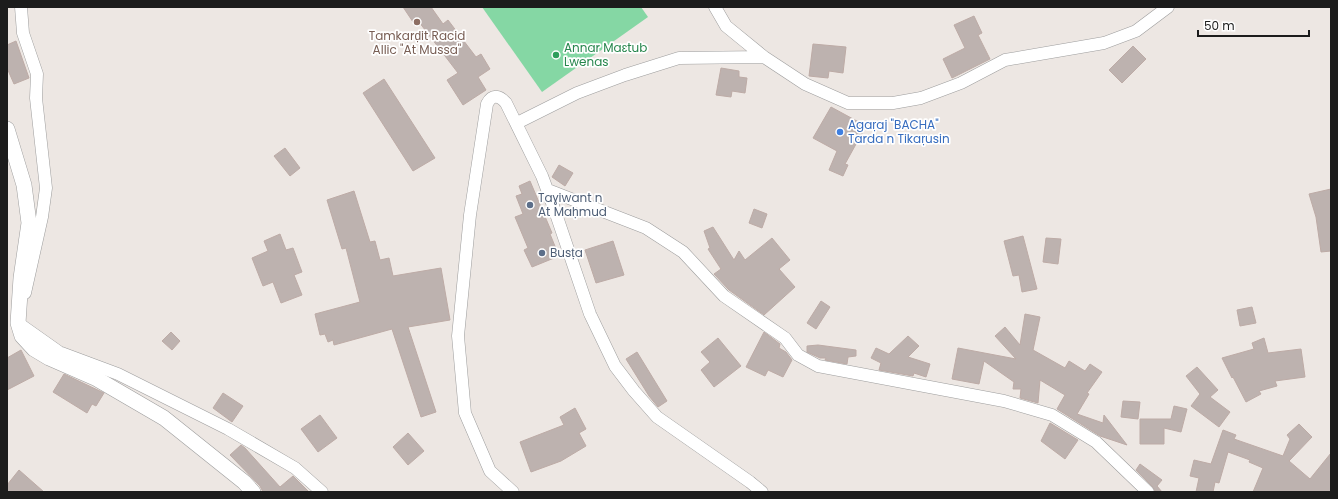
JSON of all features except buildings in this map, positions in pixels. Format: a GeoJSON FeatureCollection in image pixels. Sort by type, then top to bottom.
{"type":"FeatureCollection","features":[{"type":"Feature","properties":{"kind":"street"},"geometry":{"type":"LineString","coordinates":[[18,323],[42,217],[46,188],[36,98],[37,74],[23,34],[21,7]]}},
{"type":"Feature","properties":{"kind":"street"},"geometry":{"type":"LineString","coordinates":[[715,7],[726,26],[764,57],[805,84],[848,103],[893,103],[921,98],[961,84],[1005,60],[1104,43],[1136,31],[1168,7]]}},
{"type":"Feature","properties":{"kind":"street"},"geometry":{"type":"LineString","coordinates":[[517,123],[578,93],[625,74],[679,58],[764,57]]}},
{"type":"Feature","properties":{"kind":"street"},"geometry":{"type":"LineString","coordinates":[[513,492],[490,471],[465,414],[458,336],[470,215],[487,104],[489,99],[494,96],[501,97],[506,102],[548,190],[590,314],[615,366],[634,391],[657,417],[762,492]]}},
{"type":"Feature","properties":{"kind":"street"},"geometry":{"type":"LineString","coordinates":[[7,129],[24,185],[29,223],[21,278],[18,323],[22,336],[34,349],[49,358],[97,379],[164,418],[244,482],[253,492]]}},
{"type":"Feature","properties":{"kind":"street"},"geometry":{"type":"LineString","coordinates":[[548,190],[646,228],[683,252],[724,296],[785,338],[798,355],[807,362],[818,366],[1004,401],[1052,415],[1096,442],[1148,492]]}},
{"type":"Feature","properties":{"kind":"street"},"geometry":{"type":"LineString","coordinates":[[18,323],[59,352],[118,374],[228,428],[295,468],[322,492]]}},
{"type":"Feature","properties":{"kind":"green space","name":"Annar Maɛtub Lwenas"},"geometry":{"type":"Polygon","coordinates":[[[482,7],[641,7],[648,17],[542,92],[482,7]]]}},
{"type":"Feature","properties":{"kind":"place","name":"Tamkarḍit Racid Allic \"At Mussa\""},"geometry":{"type":"Point","coordinates":[417,22]}},
{"type":"Feature","properties":{"kind":"place","name":"Annar Maɛtub Lwenas"},"geometry":{"type":"Point","coordinates":[556,55]}},
{"type":"Feature","properties":{"kind":"place","name":"Agaṛaj \"BACHA\" Tarda n Tikaṛusin"},"geometry":{"type":"Point","coordinates":[840,132]}},
{"type":"Feature","properties":{"kind":"place","name":"Taɣiwant n At Maḥmud"},"geometry":{"type":"Point","coordinates":[530,205]}},
{"type":"Feature","properties":{"kind":"place","name":"Busṭa"},"geometry":{"type":"Point","coordinates":[542,253]}}]}
